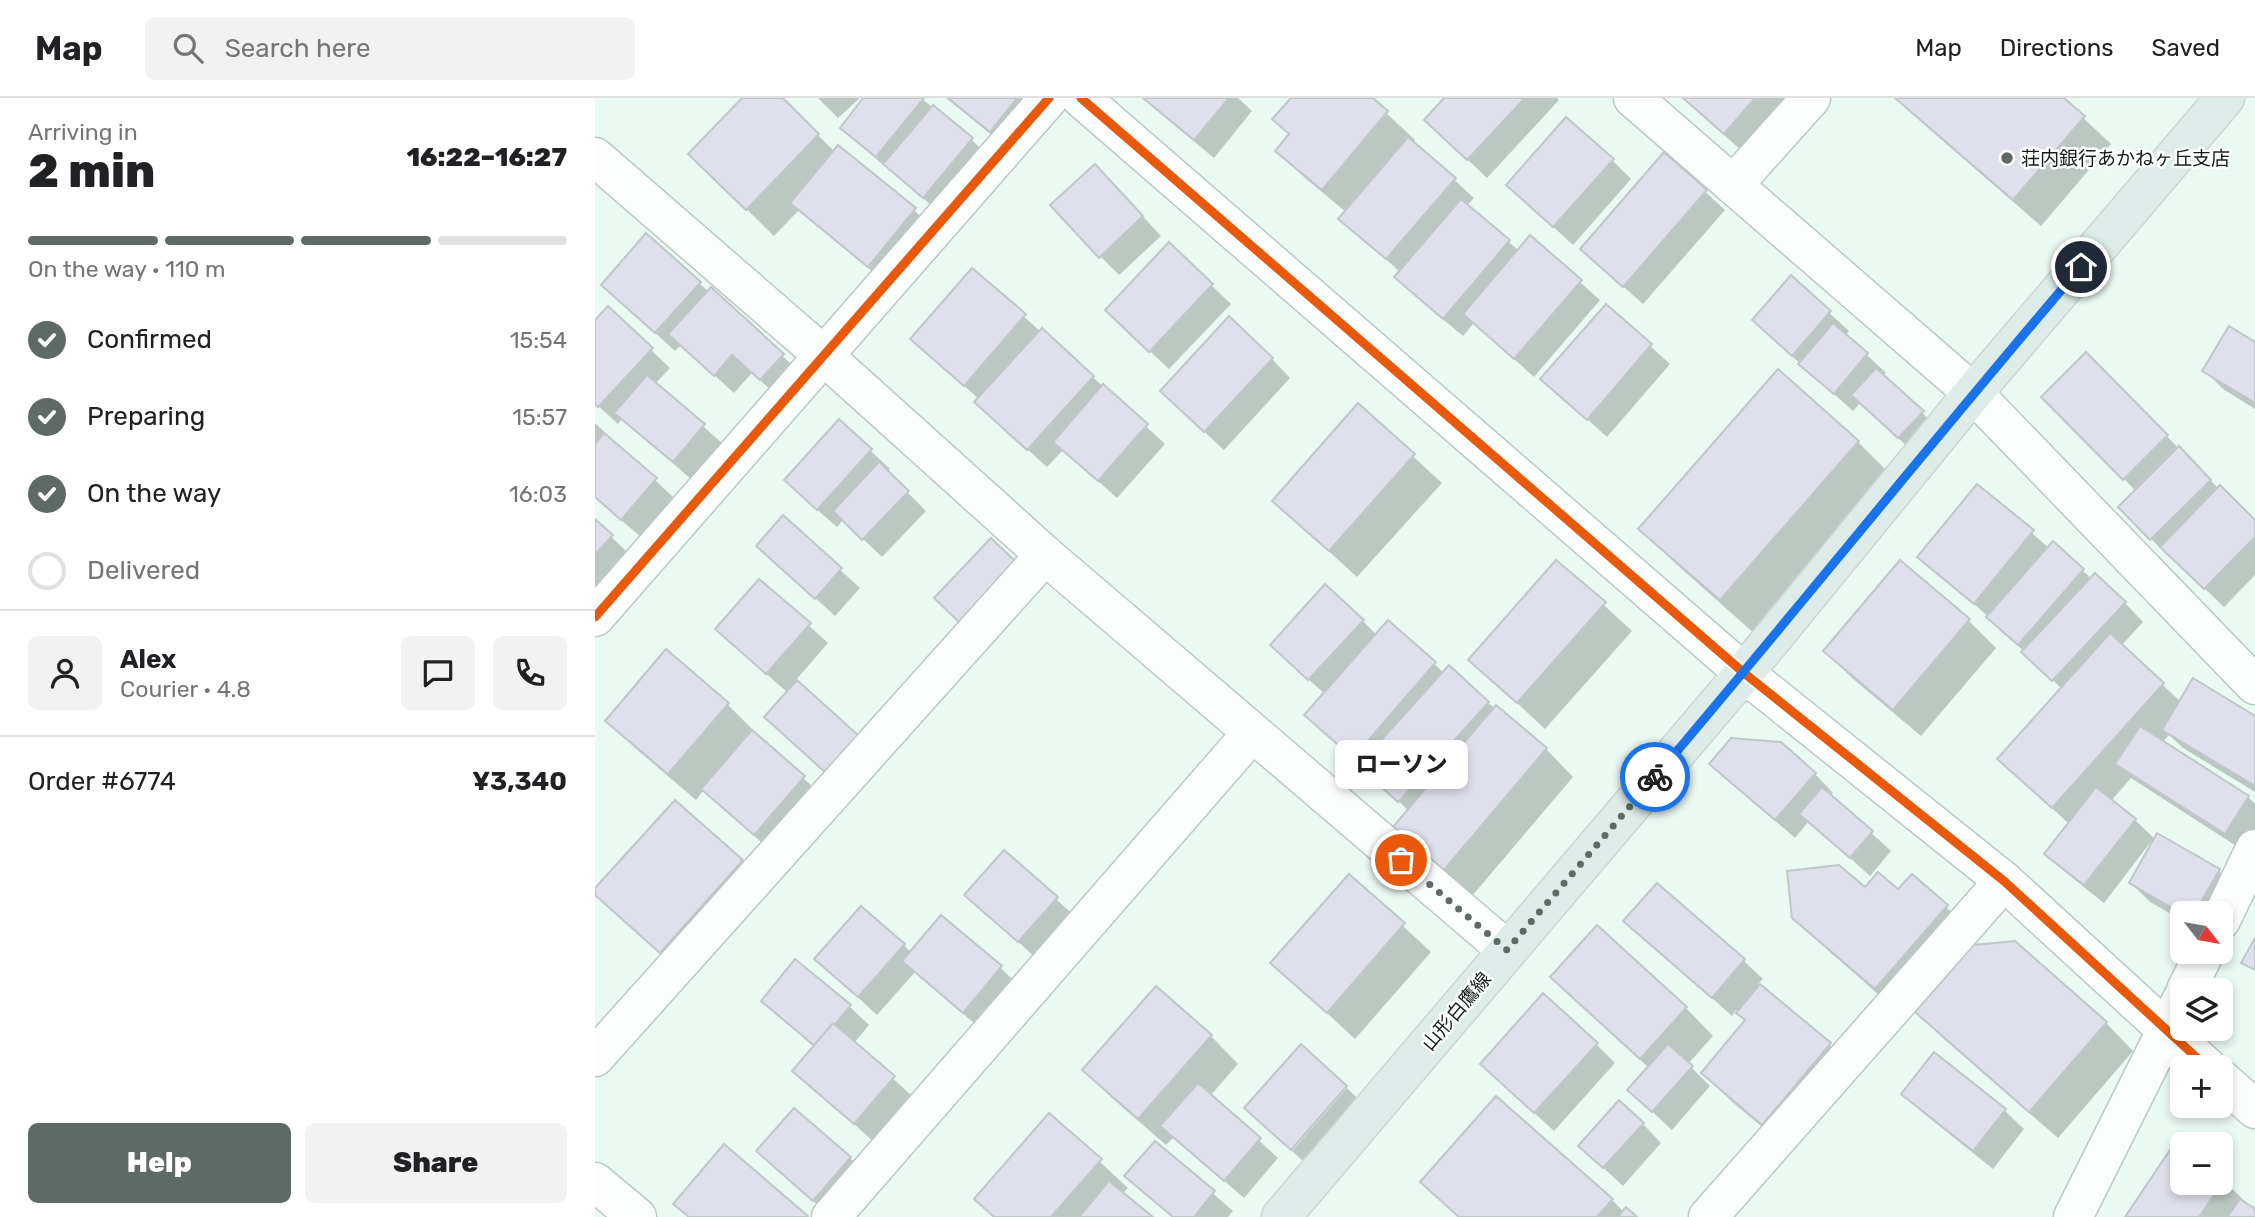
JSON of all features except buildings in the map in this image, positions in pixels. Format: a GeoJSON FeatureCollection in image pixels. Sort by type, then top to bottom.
{"type":"FeatureCollection","features":[{"type":"Feature","properties":{"kind":"main road","name":"山形白鷹線"},"geometry":{"type":"LineString","coordinates":[[1295,1212],[1507,950],[1744,673],[1973,393],[2225,98]]}},
{"type":"Feature","properties":{"kind":"street"},"geometry":{"type":"LineString","coordinates":[[595,617],[1049,98]]}},
{"type":"Feature","properties":{"kind":"street"},"geometry":{"type":"LineString","coordinates":[[1081,98],[1744,673],[2170,1012]]}},
{"type":"Feature","properties":{"kind":"street"},"geometry":{"type":"LineString","coordinates":[[1633,98],[1973,393],[2255,685]]}},
{"type":"Feature","properties":{"kind":"street"},"geometry":{"type":"LineString","coordinates":[[1733,186],[1811,98]]}},
{"type":"Feature","properties":{"kind":"street"},"geometry":{"type":"LineString","coordinates":[[601,176],[823,355],[1045,555],[1507,950]]}},
{"type":"Feature","properties":{"kind":"street"},"geometry":{"type":"LineString","coordinates":[[595,1057],[1045,555]]}},
{"type":"Feature","properties":{"kind":"street"},"geometry":{"type":"LineString","coordinates":[[831,1217],[1252,733]]}},
{"type":"Feature","properties":{"kind":"street"},"geometry":{"type":"LineString","coordinates":[[2230,901],[2255,849]]}},
{"type":"Feature","properties":{"kind":"street"},"geometry":{"type":"LineString","coordinates":[[1708,1217],[2004,881]]}},
{"type":"Feature","properties":{"kind":"street"},"geometry":{"type":"LineString","coordinates":[[2073,1217],[2170,1023]]}},
{"type":"Feature","properties":{"kind":"street"},"geometry":{"type":"LineString","coordinates":[[2233,1090],[2255,1109]]}},
{"type":"Feature","properties":{"kind":"street"},"geometry":{"type":"LineString","coordinates":[[595,1182],[637,1217]]}},
{"type":"Feature","properties":{"kind":"cycle path"},"geometry":{"type":"LineString","coordinates":[[595,617],[1049,98]]}},
{"type":"Feature","properties":{"kind":"cycle path"},"geometry":{"type":"LineString","coordinates":[[1081,98],[1744,673],[2004,881],[2194,1055]]}},
{"type":"Feature","properties":{"kind":"way so far"},"geometry":{"type":"LineString","coordinates":[[1401,860],[1507,950],[1655,777]]}},
{"type":"Feature","properties":{"kind":"place","name":"荘内銀行あかねヶ丘支店"},"geometry":{"type":"Point","coordinates":[2007,158]}},
{"type":"Feature","properties":{"kind":"place","name":"ローソン"},"geometry":{"type":"Point","coordinates":[1401,860]}},
{"type":"Feature","properties":{"kind":"route"},"geometry":{"type":"LineString","coordinates":[[1655,777],[1744,673],[1973,393],[2081,267]]}}]}
